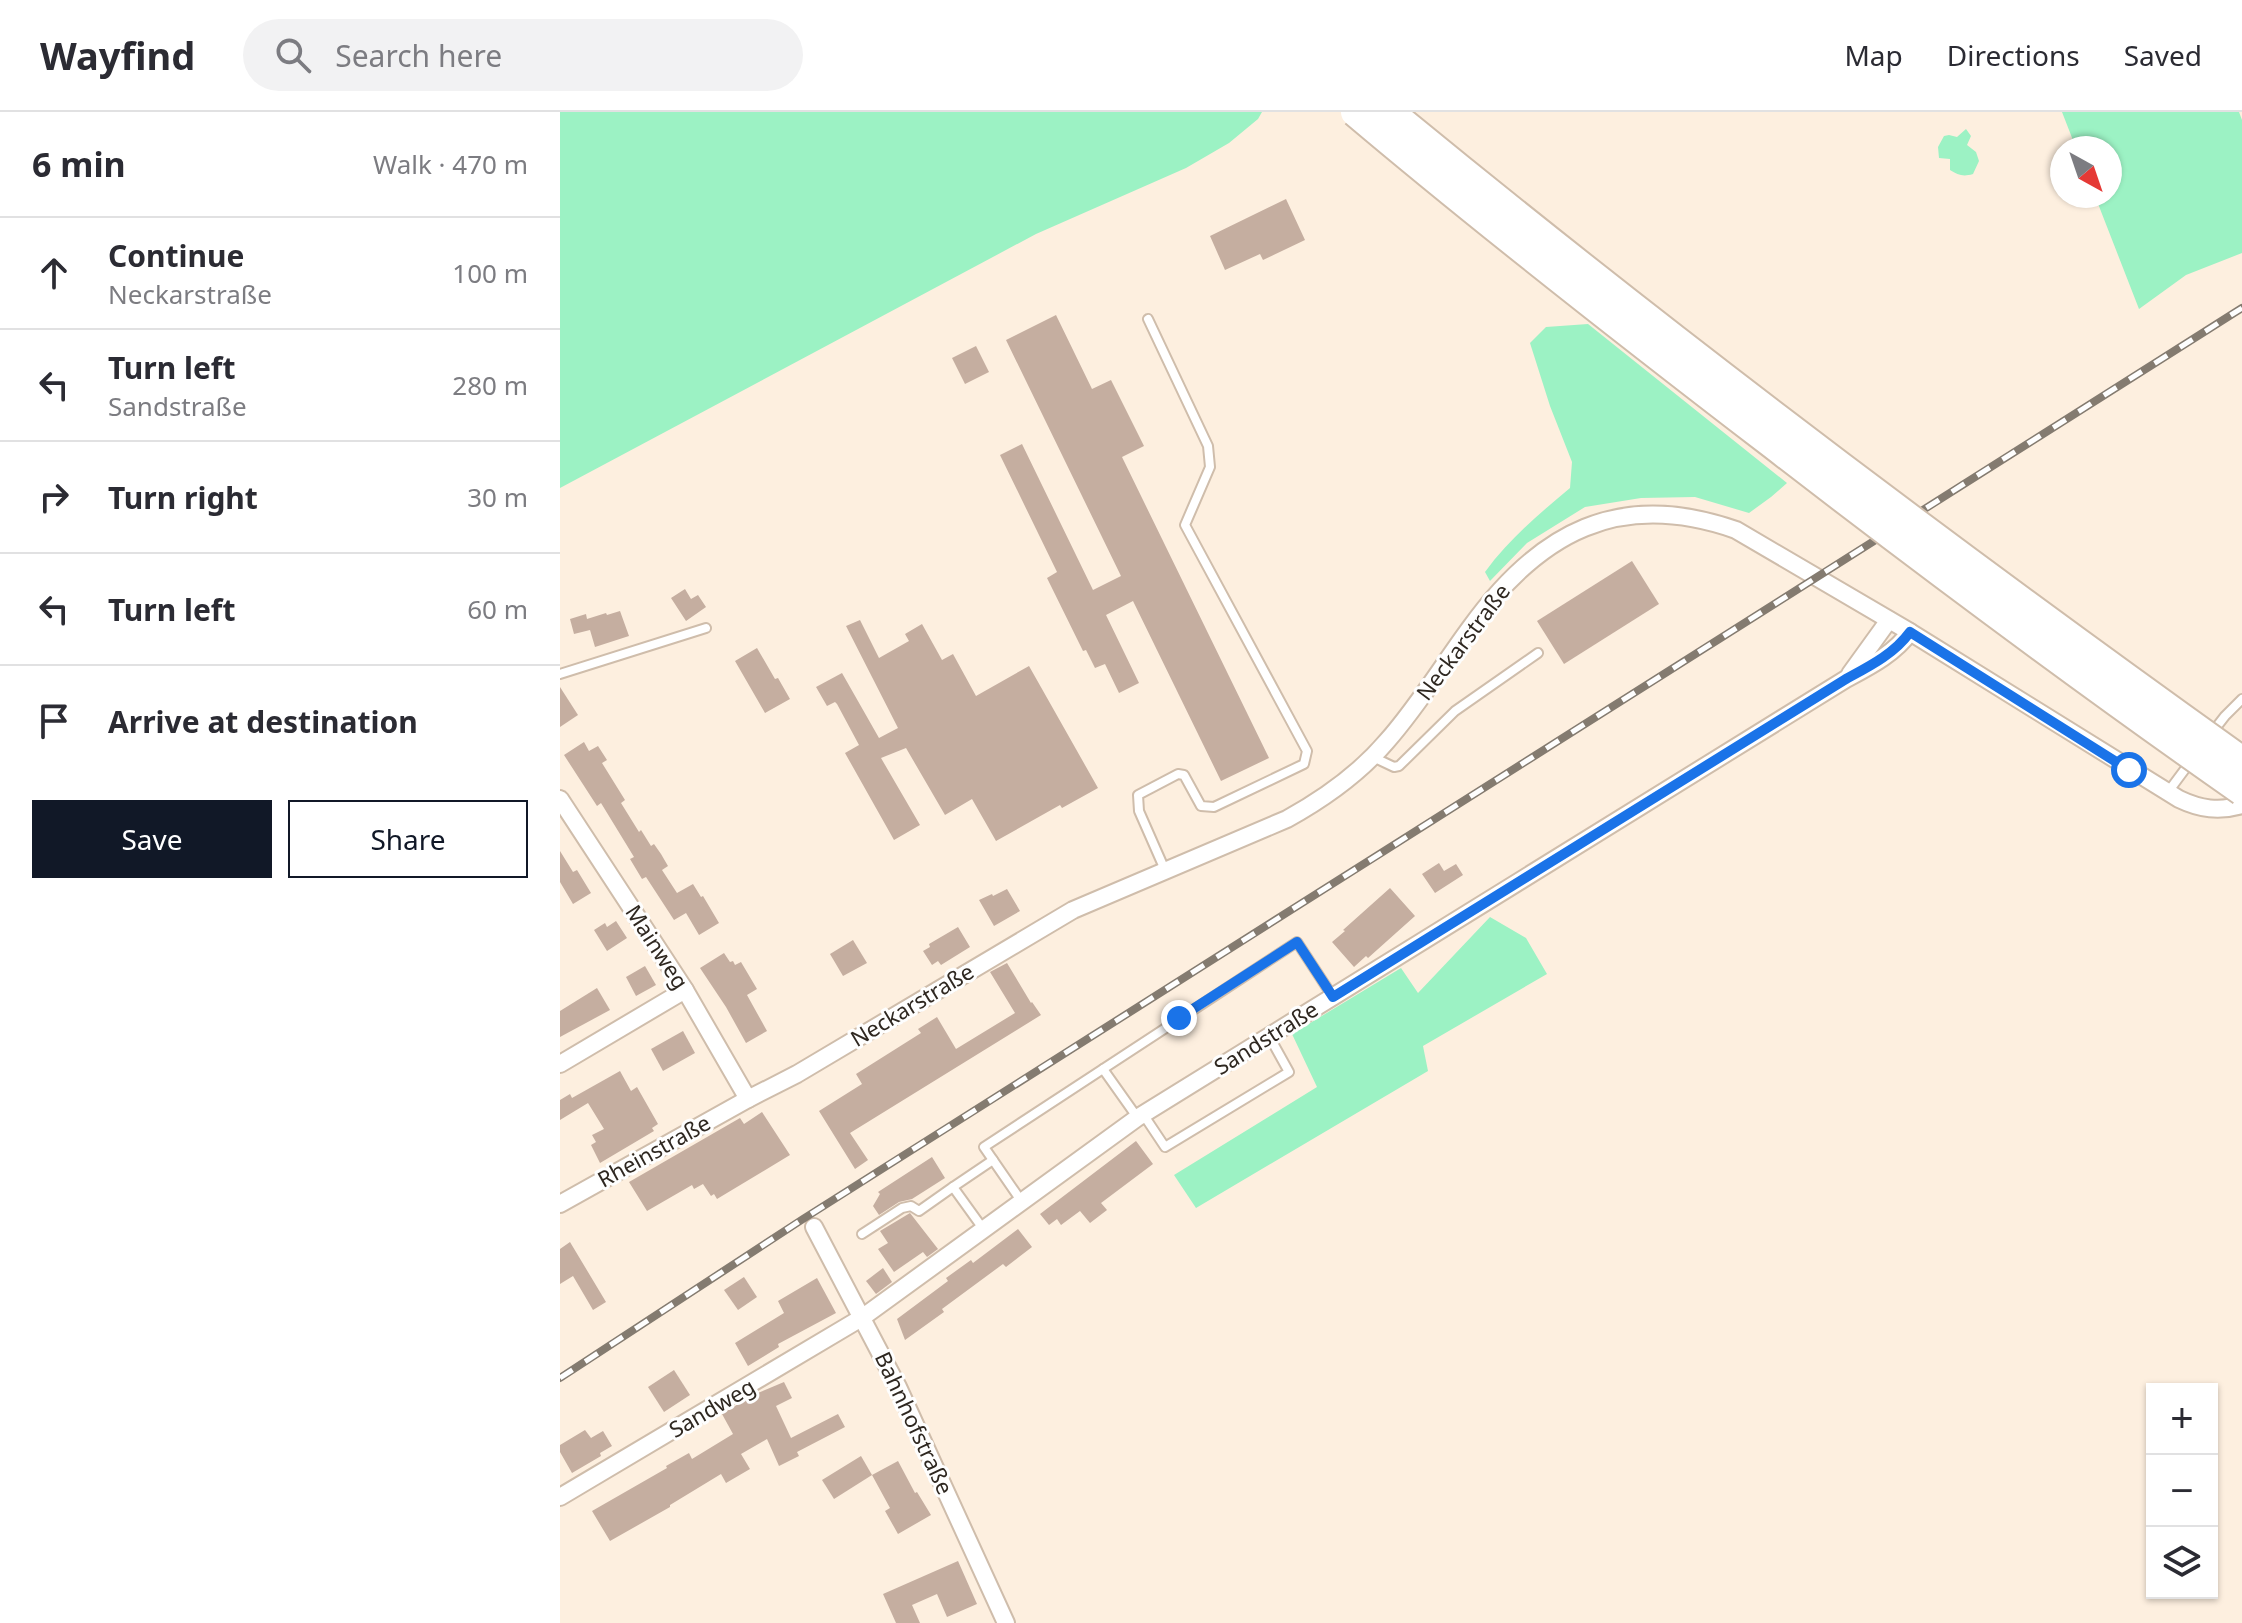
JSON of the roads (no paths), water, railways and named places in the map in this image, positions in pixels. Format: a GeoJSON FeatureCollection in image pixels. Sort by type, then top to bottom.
{"type":"FeatureCollection","features":[{"type":"Feature","properties":{"kind":"highway"},"geometry":{"type":"LineString","coordinates":[[1355,112],[1589,301],[1830,488],[2242,791]]}},
{"type":"Feature","properties":{"kind":"highway"},"geometry":{"type":"LineString","coordinates":[[1390,112],[1609,288],[1827,457],[2242,761]]}},
{"type":"Feature","properties":{"kind":"street","name":"Neckarstraße"},"geometry":{"type":"LineString","coordinates":[[748,1099],[797,1074],[1054,920],[1093,900],[1287,819],[1335,790],[1373,757],[1402,723],[1484,610],[1531,559],[1566,536],[1615,518],[1646,514],[1678,515],[1707,520],[1736,530],[1910,632],[2167,792],[2203,808],[2218,810],[2242,805]]}},
{"type":"Feature","properties":{"kind":"street","name":"Sandstraße"},"geometry":{"type":"LineString","coordinates":[[1846,679],[1889,620]]}},
{"type":"Feature","properties":{"kind":"street","name":"Sandstraße"},"geometry":{"type":"LineString","coordinates":[[863,1317],[1140,1116],[1876,663],[1902,643],[1910,632]]}},
{"type":"Feature","properties":{"kind":"street","name":"Mainweg"},"geometry":{"type":"LineString","coordinates":[[560,799],[685,990],[748,1099]]}},
{"type":"Feature","properties":{"kind":"street"},"geometry":{"type":"LineString","coordinates":[[560,1064],[685,990]]}},
{"type":"Feature","properties":{"kind":"street","name":"Rheinstraße"},"geometry":{"type":"LineString","coordinates":[[560,1204],[748,1099]]}},
{"type":"Feature","properties":{"kind":"street","name":"Bahnhofstraße"},"geometry":{"type":"LineString","coordinates":[[814,1227],[898,1387],[1006,1623]]}},
{"type":"Feature","properties":{"kind":"street","name":"Sandweg"},"geometry":{"type":"LineString","coordinates":[[560,1497],[863,1317]]}},
{"type":"Feature","properties":{"kind":"lane"},"geometry":{"type":"LineString","coordinates":[[1148,319],[1208,446],[1210,467],[1185,525],[1307,751],[1304,764],[1214,807],[1201,806],[1184,775],[1178,774],[1138,795],[1139,811],[1165,871]]}},
{"type":"Feature","properties":{"kind":"lane"},"geometry":{"type":"LineString","coordinates":[[560,674],[706,628]]}},
{"type":"Feature","properties":{"kind":"lane"},"geometry":{"type":"LineString","coordinates":[[1373,757],[1394,767],[1399,766],[1455,711],[1538,653]]}},
{"type":"Feature","properties":{"kind":"lane"},"geometry":{"type":"LineString","coordinates":[[2167,792],[2225,716],[2242,699]]}},
{"type":"Feature","properties":{"kind":"lane"},"geometry":{"type":"LineString","coordinates":[[1022,1202],[984,1147],[1297,942],[1333,997]]}},
{"type":"Feature","properties":{"kind":"lane"},"geometry":{"type":"LineString","coordinates":[[1103,1069],[1165,1147],[1289,1072],[1269,1036]]}},
{"type":"Feature","properties":{"kind":"lane"},"geometry":{"type":"LineString","coordinates":[[862,1234],[902,1208],[911,1206],[919,1211],[993,1160]]}},
{"type":"Feature","properties":{"kind":"lane"},"geometry":{"type":"LineString","coordinates":[[953,1187],[984,1230]]}},
{"type":"Feature","properties":{"kind":"railway"},"geometry":{"type":"LineString","coordinates":[[560,1378],[803,1219],[2242,308]]}}]}
